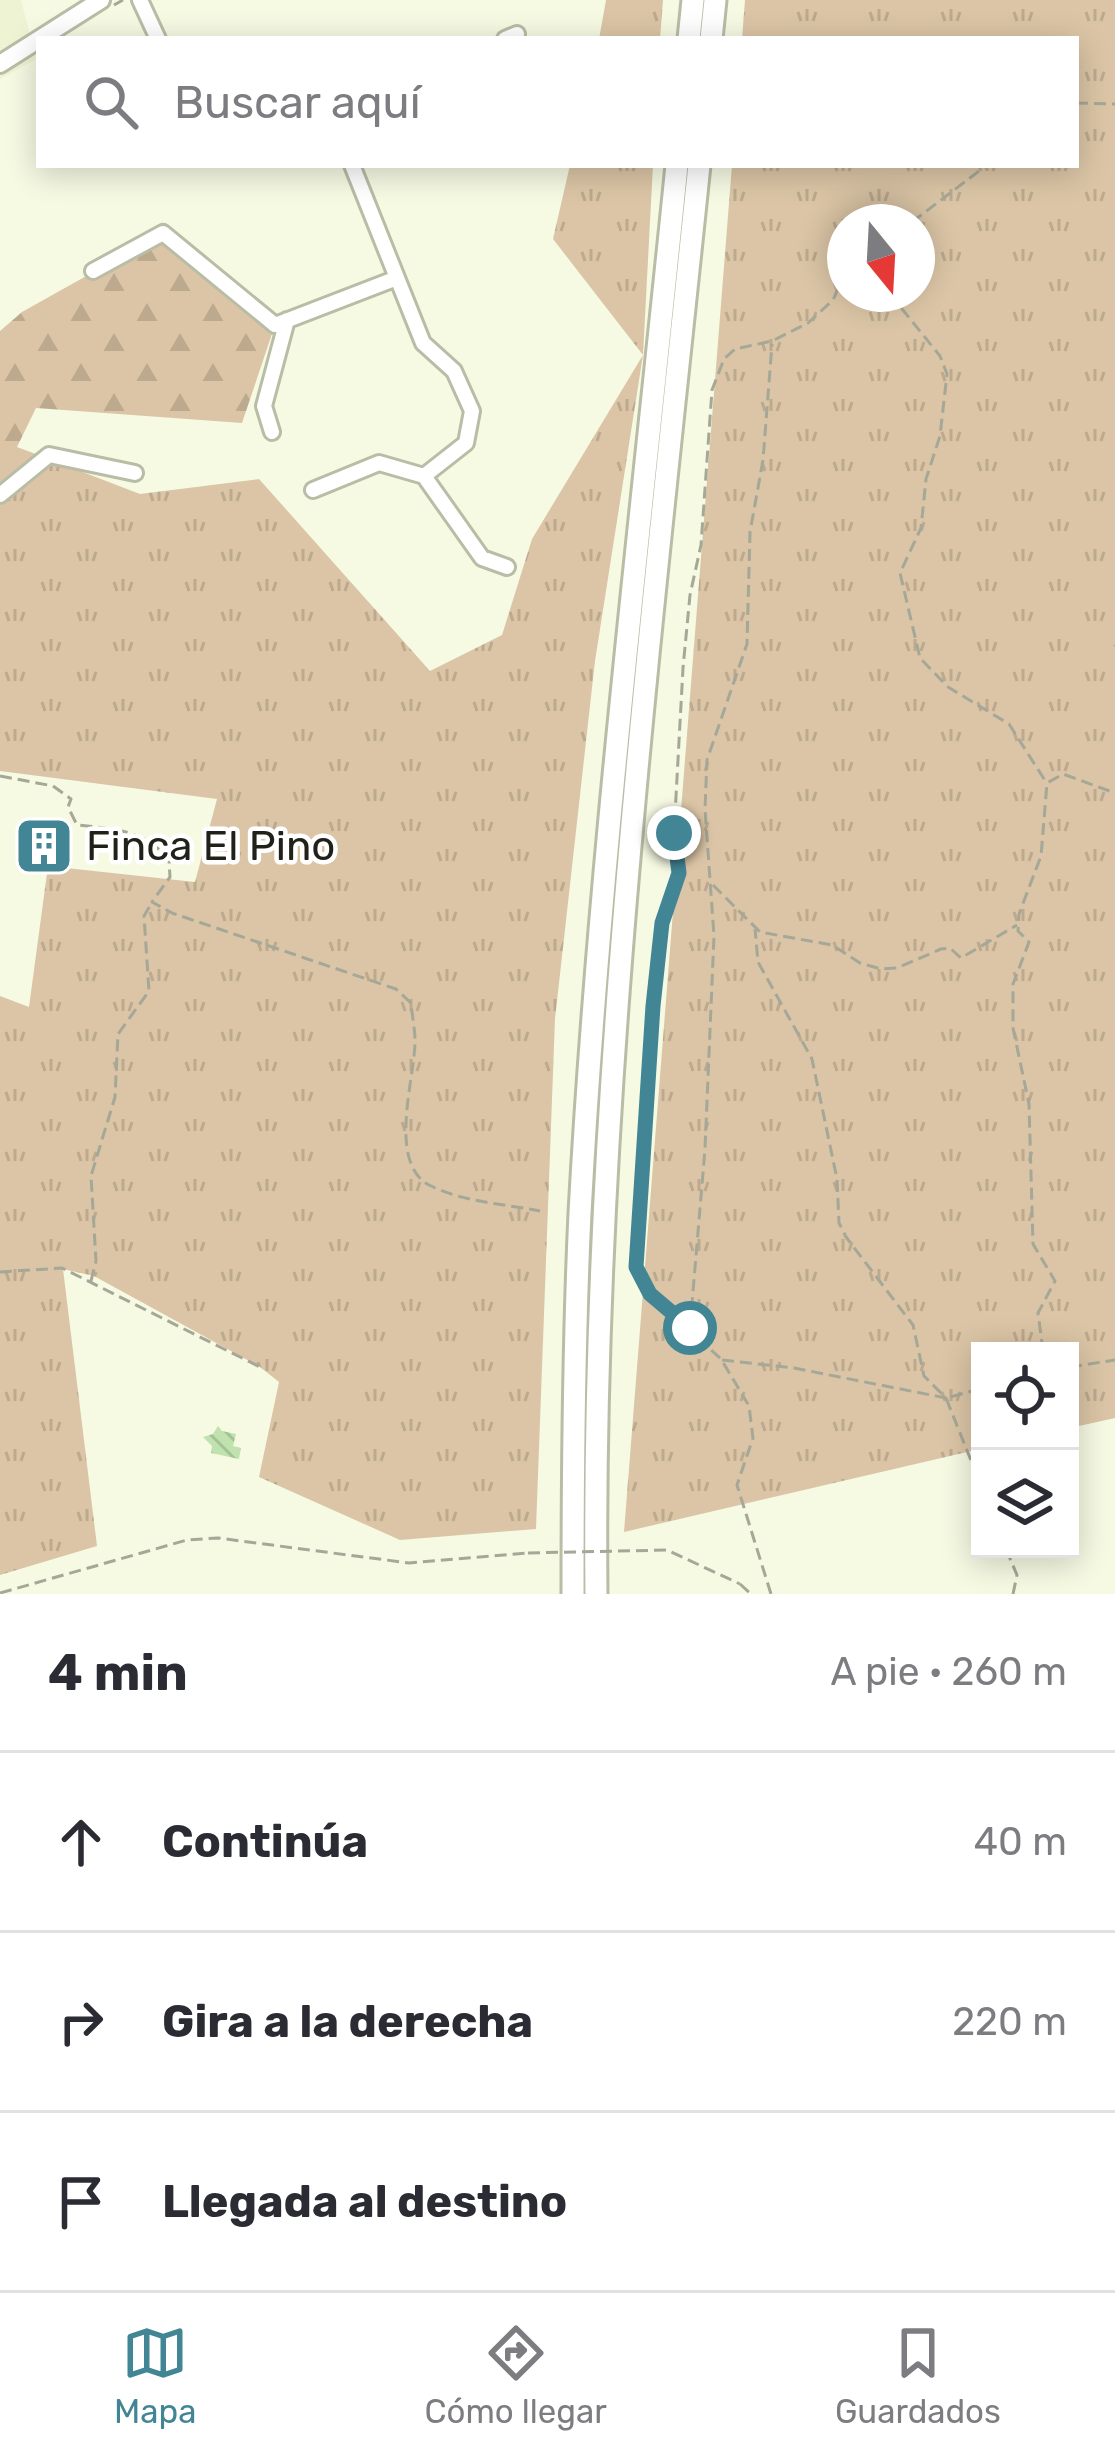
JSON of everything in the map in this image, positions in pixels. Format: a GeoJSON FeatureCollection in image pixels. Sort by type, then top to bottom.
{"type":"FeatureCollection","features":[{"type":"Feature","properties":{"kind":"highway"},"geometry":{"type":"LineString","coordinates":[[689,36],[693,0]]}},
{"type":"Feature","properties":{"kind":"highway"},"geometry":{"type":"LineString","coordinates":[[711,36],[715,0]]}},
{"type":"Feature","properties":{"kind":"highway"},"geometry":{"type":"LineString","coordinates":[[574,1594],[576,1315],[585,1134],[676,168]]}},
{"type":"Feature","properties":{"kind":"highway"},"geometry":{"type":"LineString","coordinates":[[596,1594],[596,1376],[604,1184],[627,890],[699,168]]}},
{"type":"Feature","properties":{"kind":"main road"},"geometry":{"type":"LineString","coordinates":[[44,36],[101,0]]}},
{"type":"Feature","properties":{"kind":"main road"},"geometry":{"type":"LineString","coordinates":[[0,64],[36,41]]}},
{"type":"Feature","properties":{"kind":"street"},"geometry":{"type":"LineString","coordinates":[[140,0],[157,36]]}},
{"type":"Feature","properties":{"kind":"street"},"geometry":{"type":"LineString","coordinates":[[353,168],[423,343],[454,371],[472,411],[466,443],[424,476]]}},
{"type":"Feature","properties":{"kind":"street"},"geometry":{"type":"LineString","coordinates":[[93,271],[164,233],[274,325],[397,278]]}},
{"type":"Feature","properties":{"kind":"street"},"geometry":{"type":"LineString","coordinates":[[272,433],[264,406],[287,320]]}},
{"type":"Feature","properties":{"kind":"street"},"geometry":{"type":"LineString","coordinates":[[0,495],[49,455],[135,473]]}},
{"type":"Feature","properties":{"kind":"street"},"geometry":{"type":"LineString","coordinates":[[313,490],[379,464],[424,476],[482,558],[507,567]]}},
{"type":"Feature","properties":{"kind":"path"},"geometry":{"type":"LineString","coordinates":[[1079,104],[1115,104]]}},
{"type":"Feature","properties":{"kind":"path"},"geometry":{"type":"LineString","coordinates":[[935,205],[983,168]]}},
{"type":"Feature","properties":{"kind":"path"},"geometry":{"type":"LineString","coordinates":[[771,1594],[737,1485],[753,1438],[753,1421],[742,1392],[721,1359],[650,1294],[636,1267],[662,923],[679,873],[674,833],[683,668],[703,530],[712,390],[724,359],[735,349],[772,340],[808,322],[827,305]]}},
{"type":"Feature","properties":{"kind":"path"},"geometry":{"type":"LineString","coordinates":[[905,312],[940,356],[947,374],[921,528],[900,573],[920,658],[948,687],[1009,724],[1047,783],[1042,856],[1019,914],[1018,932],[1029,942],[1012,984],[1013,1028],[1029,1104],[1033,1244],[1055,1281],[1038,1313],[1042,1342]]}},
{"type":"Feature","properties":{"kind":"path"},"geometry":{"type":"LineString","coordinates":[[690,1328],[714,936],[705,809],[707,760],[743,664],[750,532],[763,460],[772,340]]}},
{"type":"Feature","properties":{"kind":"path"},"geometry":{"type":"LineString","coordinates":[[1047,783],[1063,774],[1115,793]]}},
{"type":"Feature","properties":{"kind":"path"},"geometry":{"type":"LineString","coordinates":[[0,776],[53,786],[70,799],[68,807],[77,825],[134,832],[169,860],[170,877],[144,916],[149,991],[118,1034],[115,1097],[91,1176],[96,1261],[91,1281]]}},
{"type":"Feature","properties":{"kind":"path"},"geometry":{"type":"LineString","coordinates":[[710,866],[714,887],[755,929],[832,945],[880,969],[913,964],[941,949],[950,948],[961,958],[1018,925]]}},
{"type":"Feature","properties":{"kind":"path"},"geometry":{"type":"LineString","coordinates":[[152,902],[172,913],[396,989],[411,1003],[415,1042],[406,1107],[412,1166],[426,1184],[481,1202],[540,1211]]}},
{"type":"Feature","properties":{"kind":"path"},"geometry":{"type":"LineString","coordinates":[[755,929],[758,962],[812,1059],[837,1179],[839,1223],[913,1325],[924,1376],[946,1398],[971,1460]]}},
{"type":"Feature","properties":{"kind":"path"},"geometry":{"type":"LineString","coordinates":[[0,1272],[62,1268],[260,1367]]}},
{"type":"Feature","properties":{"kind":"path"},"geometry":{"type":"LineString","coordinates":[[721,1359],[946,1398],[971,1391]]}},
{"type":"Feature","properties":{"kind":"path"},"geometry":{"type":"LineString","coordinates":[[1079,1366],[1115,1360]]}},
{"type":"Feature","properties":{"kind":"path"},"geometry":{"type":"LineString","coordinates":[[0,1593],[188,1540],[218,1538],[410,1563],[528,1553],[667,1550],[740,1584],[751,1594]]}},
{"type":"Feature","properties":{"kind":"path"},"geometry":{"type":"LineString","coordinates":[[1010,1558],[1017,1574],[1013,1594]]}},
{"type":"Feature","properties":{"kind":"shaded area"},"geometry":{"type":"Polygon","coordinates":[[[0,0],[21,0],[36,59],[0,79],[0,0]]]}},
{"type":"Feature","properties":{"kind":"green space"},"geometry":{"type":"Polygon","coordinates":[[[606,0],[663,0],[660,36],[600,36],[606,0]]]}},
{"type":"Feature","properties":{"kind":"green space"},"geometry":{"type":"Polygon","coordinates":[[[745,0],[1115,0],[1115,1418],[1079,1426],[1079,1342],[971,1342],[971,1451],[624,1532],[732,168],[1079,168],[1079,36],[742,36],[745,0]]]}},
{"type":"Feature","properties":{"kind":"green space"},"geometry":{"type":"Polygon","coordinates":[[[569,168],[653,168],[643,355],[553,239],[569,168]]]}},
{"type":"Feature","properties":{"kind":"green space"},"geometry":{"type":"Polygon","coordinates":[[[163,233],[275,325],[242,423],[36,408],[17,447],[41,456],[0,493],[0,331],[22,312],[163,233]]]}},
{"type":"Feature","properties":{"kind":"green space"},"geometry":{"type":"Polygon","coordinates":[[[643,355],[595,661],[555,1019],[536,1529],[400,1540],[259,1477],[279,1382],[94,1276],[63,1269],[97,1546],[0,1575],[0,996],[29,1007],[48,866],[195,882],[217,799],[0,771],[0,493],[41,456],[140,494],[259,479],[430,671],[502,635],[532,539],[643,355]]]}},
{"type":"Feature","properties":{"kind":"building","name":"Finca El Pino"},"geometry":{"type":"Polygon","coordinates":[[[40,826],[54,830],[52,839],[61,841],[58,857],[51,855],[48,866],[31,862],[33,853],[26,851],[30,833],[39,835],[40,826]]]}},
{"type":"Feature","properties":{"kind":"building"},"geometry":{"type":"Polygon","coordinates":[[[218,1426],[236,1434],[233,1446],[241,1448],[239,1459],[211,1453],[212,1446],[203,1437],[218,1426]]]}},
{"type":"Feature","properties":{"kind":"place","name":"Finca El Pino"},"geometry":{"type":"Point","coordinates":[44,846]}},
{"type":"Feature","properties":{"kind":"route"},"geometry":{"type":"LineString","coordinates":[[674,833],[679,873],[662,923],[636,1267],[650,1294],[690,1328]]}}]}
